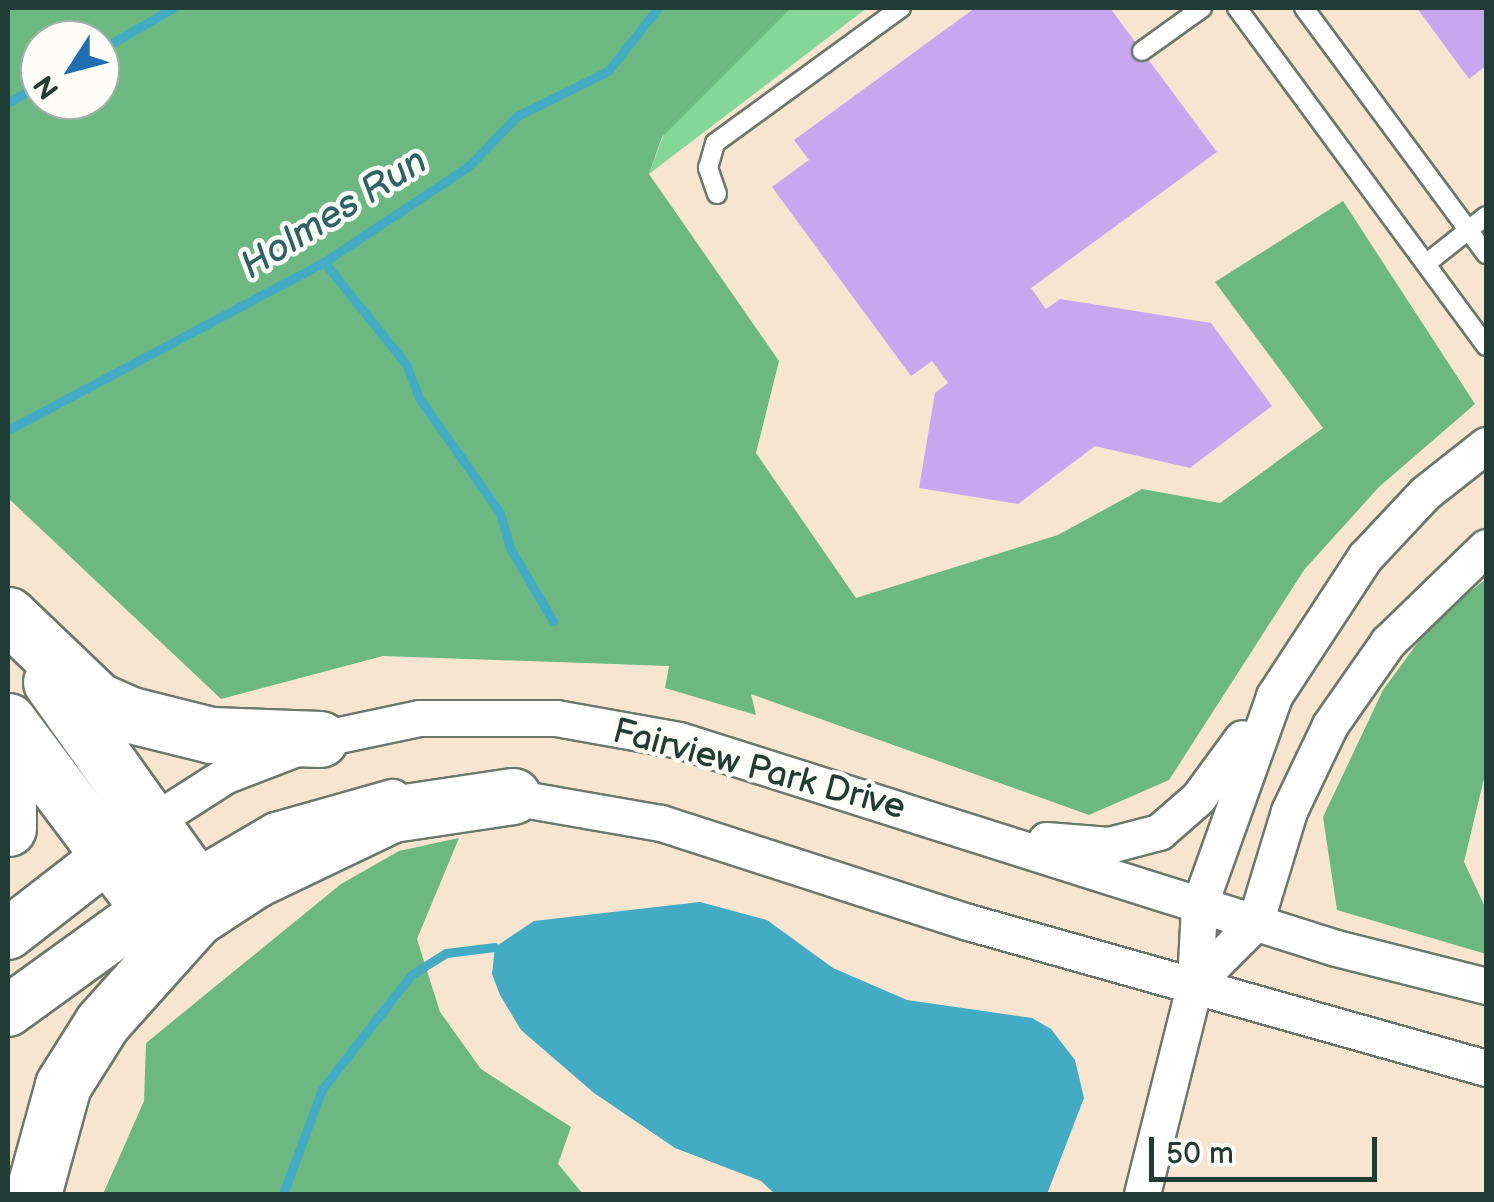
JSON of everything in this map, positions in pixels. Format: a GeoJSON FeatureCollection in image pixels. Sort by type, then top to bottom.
{"type":"FeatureCollection","features":[{"type":"Feature","properties":{"kind":"highway"},"geometry":{"type":"LineString","coordinates":[[8,614],[97,700],[131,715],[210,736],[320,739]]}},
{"type":"Feature","properties":{"kind":"highway"},"geometry":{"type":"LineString","coordinates":[[8,622],[154,821],[170,894]]}},
{"type":"Feature","properties":{"kind":"highway"},"geometry":{"type":"LineString","coordinates":[[8,721],[110,854],[170,894]]}},
{"type":"Feature","properties":{"kind":"highway"},"geometry":{"type":"LineString","coordinates":[[8,781],[8,828]]}},
{"type":"Feature","properties":{"kind":"highway"},"geometry":{"type":"LineString","coordinates":[[33,1194],[64,1085],[102,1023],[196,918],[254,880],[392,814],[513,796]]}},
{"type":"Feature","properties":{"kind":"main road","name":"Fairview Park Drive"},"geometry":{"type":"LineString","coordinates":[[8,934],[154,821]]}},
{"type":"Feature","properties":{"kind":"main road"},"geometry":{"type":"LineString","coordinates":[[8,1011],[170,894]]}},
{"type":"Feature","properties":{"kind":"street"},"geometry":{"type":"LineString","coordinates":[[938,820],[1072,845],[1136,843],[1181,817],[1365,557],[1425,492],[1486,445]]}},
{"type":"Feature","properties":{"kind":"street"},"geometry":{"type":"LineString","coordinates":[[1195,984],[1254,923],[1290,811],[1330,725],[1388,642],[1486,547]]}},
{"type":"Feature","properties":{"kind":"street"},"geometry":{"type":"LineString","coordinates":[[1142,1194],[1195,984],[1198,906],[1285,675]]}},
{"type":"Feature","properties":{"kind":"street","name":"Fairview Park Drive"},"geometry":{"type":"LineString","coordinates":[[154,821],[224,776],[320,739],[420,718],[556,718],[679,740],[1198,906],[1486,986]]}},
{"type":"Feature","properties":{"kind":"street"},"geometry":{"type":"LineString","coordinates":[[170,894],[275,830],[350,804],[413,793],[513,796],[661,823],[968,922],[1486,1068]]}},
{"type":"Feature","properties":{"kind":"lane"},"geometry":{"type":"LineString","coordinates":[[717,194],[708,168],[715,144],[902,8]]}},
{"type":"Feature","properties":{"kind":"lane"},"geometry":{"type":"LineString","coordinates":[[1142,51],[1202,8]]}},
{"type":"Feature","properties":{"kind":"lane"},"geometry":{"type":"LineString","coordinates":[[1238,8],[1486,346]]}},
{"type":"Feature","properties":{"kind":"lane"},"geometry":{"type":"LineString","coordinates":[[1304,8],[1486,254]]}},
{"type":"Feature","properties":{"kind":"lane"},"geometry":{"type":"LineString","coordinates":[[1427,263],[1486,216]]}},
{"type":"Feature","properties":{"kind":"green space"},"geometry":{"type":"Polygon","coordinates":[[[8,8],[791,8],[662,137],[649,174],[779,361],[756,453],[856,598],[1058,535],[1142,489],[1220,503],[1323,428],[1215,282],[1343,201],[1475,404],[1379,487],[1304,570],[1169,780],[1089,815],[751,694],[756,715],[665,688],[669,666],[383,656],[221,699],[8,498],[8,8]]]}},
{"type":"Feature","properties":{"kind":"green space"},"geometry":{"type":"Polygon","coordinates":[[[711,8],[867,8],[649,174],[711,8]]]}},
{"type":"Feature","properties":{"kind":"green space"},"geometry":{"type":"Polygon","coordinates":[[[1486,579],[1486,770],[1464,862],[1486,909],[1486,954],[1337,910],[1323,817],[1383,690],[1435,619],[1486,579]]]}},
{"type":"Feature","properties":{"kind":"green space"},"geometry":{"type":"Polygon","coordinates":[[[459,838],[417,939],[440,1012],[481,1069],[571,1127],[558,1164],[583,1194],[103,1194],[144,1101],[146,1043],[341,884],[399,851],[459,838]]]}},
{"type":"Feature","properties":{"kind":"water"},"geometry":{"type":"Polygon","coordinates":[[[700,902],[767,920],[833,968],[907,1000],[1032,1018],[1051,1029],[1075,1060],[1084,1098],[1047,1194],[775,1194],[761,1181],[675,1148],[594,1093],[521,1030],[500,995],[492,974],[495,947],[534,921],[700,902]]]}},
{"type":"Feature","properties":{"kind":"building"},"geometry":{"type":"Polygon","coordinates":[[[975,8],[1110,8],[1217,152],[1031,288],[1046,309],[1060,299],[1211,323],[1272,406],[1190,468],[1095,446],[1018,504],[919,488],[935,393],[948,383],[932,361],[911,376],[772,187],[809,160],[794,140],[975,8]]]}},
{"type":"Feature","properties":{"kind":"building"},"geometry":{"type":"Polygon","coordinates":[[[1417,8],[1486,8],[1486,66],[1469,79],[1417,8]]]}},
{"type":"Feature","properties":{"kind":"waterway"},"geometry":{"type":"LineString","coordinates":[[120,38],[173,8]]}},
{"type":"Feature","properties":{"kind":"waterway","name":"Holmes Run"},"geometry":{"type":"LineString","coordinates":[[8,430],[324,262],[470,165],[517,116],[608,71],[658,8]]}},
{"type":"Feature","properties":{"kind":"waterway"},"geometry":{"type":"LineString","coordinates":[[8,103],[20,96]]}},
{"type":"Feature","properties":{"kind":"waterway"},"geometry":{"type":"LineString","coordinates":[[324,262],[406,364],[419,398],[500,513],[510,548],[553,621]]}},
{"type":"Feature","properties":{"kind":"waterway"},"geometry":{"type":"LineString","coordinates":[[283,1194],[322,1089],[411,975],[446,953],[495,947]]}}]}
